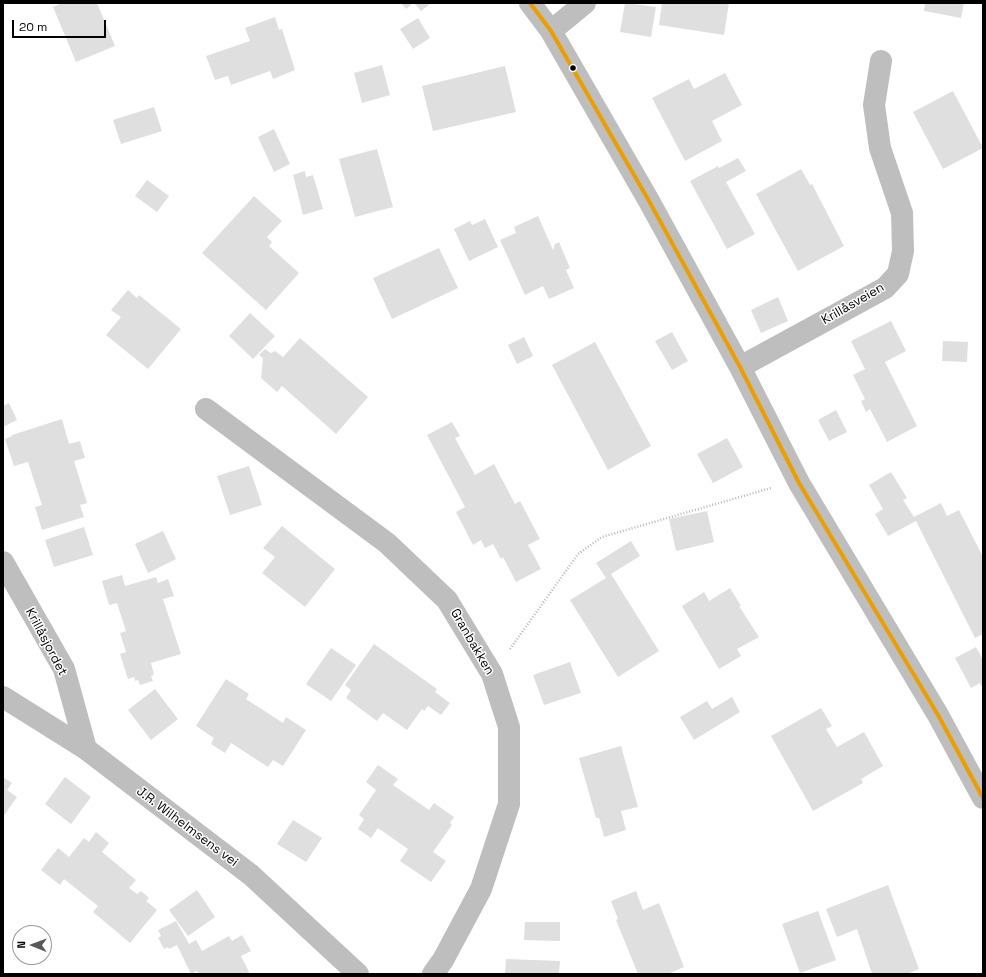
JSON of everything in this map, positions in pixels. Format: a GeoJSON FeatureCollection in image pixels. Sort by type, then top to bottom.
{"type":"FeatureCollection","features":[{"type":"Feature","properties":{"kind":"street"},"geometry":{"type":"LineString","coordinates":[[530,3],[551,31],[656,214],[740,367],[799,483],[938,715],[983,798]]}},
{"type":"Feature","properties":{"kind":"street"},"geometry":{"type":"LineString","coordinates":[[551,31],[585,3]]}},
{"type":"Feature","properties":{"kind":"street","name":"Krillåsveien"},"geometry":{"type":"LineString","coordinates":[[740,367],[885,288],[898,274],[903,251],[902,213],[880,148],[874,105],[881,61]]}},
{"type":"Feature","properties":{"kind":"street","name":"Granbakken"},"geometry":{"type":"LineString","coordinates":[[206,409],[387,543],[447,600],[492,674],[509,727],[509,804],[481,889],[443,960],[433,974]]}},
{"type":"Feature","properties":{"kind":"street","name":"Krillåsjordet"},"geometry":{"type":"LineString","coordinates":[[3,562],[64,669],[86,749]]}},
{"type":"Feature","properties":{"kind":"street","name":"J.R. Wilhelmsens vei"},"geometry":{"type":"LineString","coordinates":[[3,697],[86,749],[251,875],[358,974]]}},
{"type":"Feature","properties":{"kind":"path"},"geometry":{"type":"LineString","coordinates":[[492,674],[578,554],[602,537],[761,490],[799,483]]}},
{"type":"Feature","properties":{"kind":"building"},"geometry":{"type":"Polygon","coordinates":[[[62,3],[97,3],[115,46],[76,62],[53,7],[62,3]]]}},
{"type":"Feature","properties":{"kind":"building"},"geometry":{"type":"Polygon","coordinates":[[[401,3],[413,3],[406,9],[401,3]]]}},
{"type":"Feature","properties":{"kind":"building"},"geometry":{"type":"Polygon","coordinates":[[[414,3],[431,3],[421,11],[414,3]]]}},
{"type":"Feature","properties":{"kind":"building"},"geometry":{"type":"Polygon","coordinates":[[[625,3],[656,7],[651,37],[620,32],[625,3]]]}},
{"type":"Feature","properties":{"kind":"building"},"geometry":{"type":"Polygon","coordinates":[[[662,3],[729,3],[724,35],[659,25],[662,3]]]}},
{"type":"Feature","properties":{"kind":"building"},"geometry":{"type":"Polygon","coordinates":[[[925,3],[964,3],[961,18],[924,11],[925,3]]]}},
{"type":"Feature","properties":{"kind":"building"},"geometry":{"type":"Polygon","coordinates":[[[275,17],[279,30],[282,29],[295,70],[273,79],[270,71],[231,85],[228,76],[215,80],[206,56],[250,41],[245,28],[275,17]]]}},
{"type":"Feature","properties":{"kind":"building"},"geometry":{"type":"Polygon","coordinates":[[[418,18],[430,38],[413,49],[400,29],[418,18]]]}},
{"type":"Feature","properties":{"kind":"building"},"geometry":{"type":"Polygon","coordinates":[[[382,65],[390,95],[362,103],[354,73],[382,65]]]}},
{"type":"Feature","properties":{"kind":"building"},"geometry":{"type":"Polygon","coordinates":[[[505,66],[516,112],[433,131],[422,86],[505,66]]]}},
{"type":"Feature","properties":{"kind":"building"},"geometry":{"type":"Polygon","coordinates":[[[725,73],[742,105],[712,121],[722,141],[685,161],[652,98],[689,79],[694,89],[725,73]]]}},
{"type":"Feature","properties":{"kind":"building"},"geometry":{"type":"Polygon","coordinates":[[[953,91],[983,148],[943,169],[913,112],[953,91]]]}},
{"type":"Feature","properties":{"kind":"building"},"geometry":{"type":"Polygon","coordinates":[[[154,107],[162,131],[121,144],[113,120],[154,107]]]}},
{"type":"Feature","properties":{"kind":"building"},"geometry":{"type":"Polygon","coordinates":[[[274,129],[290,164],[274,172],[258,137],[274,129]]]}},
{"type":"Feature","properties":{"kind":"building"},"geometry":{"type":"Polygon","coordinates":[[[377,149],[393,207],[355,217],[339,159],[377,149]]]}},
{"type":"Feature","properties":{"kind":"building"},"geometry":{"type":"Polygon","coordinates":[[[738,158],[746,171],[726,182],[755,234],[727,249],[690,181],[718,166],[719,168],[738,158]]]}},
{"type":"Feature","properties":{"kind":"building"},"geometry":{"type":"Polygon","coordinates":[[[801,169],[810,185],[812,184],[844,246],[798,271],[756,194],[801,169]]]}},
{"type":"Feature","properties":{"kind":"building"},"geometry":{"type":"Polygon","coordinates":[[[305,171],[306,177],[313,175],[323,209],[303,215],[293,175],[305,171]]]}},
{"type":"Feature","properties":{"kind":"building"},"geometry":{"type":"Polygon","coordinates":[[[147,180],[169,196],[157,212],[135,196],[147,180]]]}},
{"type":"Feature","properties":{"kind":"building"},"geometry":{"type":"Polygon","coordinates":[[[254,196],[282,221],[267,237],[272,242],[269,246],[299,273],[266,310],[202,253],[254,196]]]}},
{"type":"Feature","properties":{"kind":"building"},"geometry":{"type":"Polygon","coordinates":[[[538,216],[553,250],[555,244],[559,242],[570,268],[566,270],[574,288],[549,299],[543,286],[525,295],[500,240],[516,233],[514,227],[538,216]]]}},
{"type":"Feature","properties":{"kind":"building"},"geometry":{"type":"Polygon","coordinates":[[[485,219],[498,247],[469,261],[454,229],[470,221],[472,225],[485,219]]]}},
{"type":"Feature","properties":{"kind":"building"},"geometry":{"type":"Polygon","coordinates":[[[439,248],[458,288],[392,319],[373,278],[439,248]]]}},
{"type":"Feature","properties":{"kind":"building"},"geometry":{"type":"Polygon","coordinates":[[[128,290],[137,298],[139,295],[181,329],[148,369],[106,335],[121,317],[111,310],[128,290]]]}},
{"type":"Feature","properties":{"kind":"building"},"geometry":{"type":"Polygon","coordinates":[[[778,297],[788,321],[761,333],[751,310],[778,297]]]}},
{"type":"Feature","properties":{"kind":"building"},"geometry":{"type":"Polygon","coordinates":[[[250,313],[275,336],[253,359],[229,336],[250,313]]]}},
{"type":"Feature","properties":{"kind":"building"},"geometry":{"type":"Polygon","coordinates":[[[891,321],[906,351],[885,362],[917,426],[887,442],[870,409],[866,412],[861,401],[865,399],[853,375],[865,369],[851,341],[891,321]]]}},
{"type":"Feature","properties":{"kind":"building"},"geometry":{"type":"Polygon","coordinates":[[[672,332],[688,361],[672,370],[655,341],[672,332]]]}},
{"type":"Feature","properties":{"kind":"building"},"geometry":{"type":"Polygon","coordinates":[[[524,337],[533,356],[517,364],[508,345],[524,337]]]}},
{"type":"Feature","properties":{"kind":"building"},"geometry":{"type":"Polygon","coordinates":[[[300,338],[368,397],[336,434],[282,386],[277,392],[261,378],[263,358],[259,355],[265,349],[271,353],[275,351],[283,357],[300,338]]]}},
{"type":"Feature","properties":{"kind":"building"},"geometry":{"type":"Polygon","coordinates":[[[943,341],[968,342],[967,362],[942,361],[943,341]]]}},
{"type":"Feature","properties":{"kind":"building"},"geometry":{"type":"Polygon","coordinates":[[[595,342],[651,446],[608,470],[552,365],[595,342]]]}},
{"type":"Feature","properties":{"kind":"building"},"geometry":{"type":"Polygon","coordinates":[[[9,403],[17,420],[3,427],[3,406],[9,403]]]}},
{"type":"Feature","properties":{"kind":"building"},"geometry":{"type":"Polygon","coordinates":[[[836,410],[847,432],[829,441],[818,420],[836,410]]]}},
{"type":"Feature","properties":{"kind":"building"},"geometry":{"type":"Polygon","coordinates":[[[62,419],[69,444],[80,441],[85,458],[74,461],[87,503],[80,505],[84,517],[42,530],[35,507],[42,505],[28,462],[14,466],[5,439],[12,435],[62,419]]]}},
{"type":"Feature","properties":{"kind":"building"},"geometry":{"type":"Polygon","coordinates":[[[452,422],[460,436],[455,438],[475,475],[494,464],[515,504],[520,501],[540,539],[528,545],[541,569],[516,582],[503,557],[501,559],[493,544],[485,548],[481,540],[473,545],[456,512],[465,507],[427,435],[452,422]]]}},
{"type":"Feature","properties":{"kind":"building"},"geometry":{"type":"Polygon","coordinates":[[[727,438],[743,467],[713,483],[697,454],[727,438]]]}},
{"type":"Feature","properties":{"kind":"building"},"geometry":{"type":"Polygon","coordinates":[[[249,466],[262,505],[230,515],[217,476],[249,466]]]}},
{"type":"Feature","properties":{"kind":"building"},"geometry":{"type":"Polygon","coordinates":[[[891,472],[907,498],[903,500],[914,517],[941,503],[947,516],[959,510],[983,557],[983,634],[975,638],[916,521],[888,536],[875,514],[883,509],[869,485],[891,472]]]}},
{"type":"Feature","properties":{"kind":"building"},"geometry":{"type":"Polygon","coordinates":[[[707,511],[714,542],[676,551],[669,519],[707,511]]]}},
{"type":"Feature","properties":{"kind":"building"},"geometry":{"type":"Polygon","coordinates":[[[282,526],[335,569],[305,607],[262,573],[275,557],[263,548],[282,526]]]}},
{"type":"Feature","properties":{"kind":"building"},"geometry":{"type":"Polygon","coordinates":[[[84,527],[93,555],[54,567],[45,540],[84,527]]]}},
{"type":"Feature","properties":{"kind":"building"},"geometry":{"type":"Polygon","coordinates":[[[163,531],[176,559],[148,573],[135,544],[163,531]]]}},
{"type":"Feature","properties":{"kind":"building"},"geometry":{"type":"Polygon","coordinates":[[[631,541],[640,556],[611,574],[659,651],[618,677],[570,600],[606,578],[596,563],[631,541]]]}},
{"type":"Feature","properties":{"kind":"building"},"geometry":{"type":"Polygon","coordinates":[[[122,575],[125,586],[156,577],[158,583],[168,579],[174,596],[163,599],[181,654],[151,663],[154,675],[151,676],[153,681],[140,685],[138,680],[135,681],[134,677],[128,679],[120,654],[126,652],[120,633],[126,631],[117,603],[109,605],[102,581],[122,575]]]}},
{"type":"Feature","properties":{"kind":"building"},"geometry":{"type":"Polygon","coordinates":[[[730,588],[741,606],[739,606],[759,637],[737,649],[741,656],[719,669],[682,606],[704,592],[709,601],[730,588]]]}},
{"type":"Feature","properties":{"kind":"building"},"geometry":{"type":"Polygon","coordinates":[[[374,644],[437,689],[435,692],[450,703],[441,715],[428,706],[424,711],[422,709],[407,730],[383,713],[377,721],[346,698],[351,690],[345,685],[374,644]]]}},
{"type":"Feature","properties":{"kind":"building"},"geometry":{"type":"Polygon","coordinates":[[[976,647],[983,660],[983,685],[981,686],[980,683],[971,688],[955,658],[976,647]]]}},
{"type":"Feature","properties":{"kind":"building"},"geometry":{"type":"Polygon","coordinates":[[[331,648],[356,665],[331,701],[306,684],[331,648]]]}},
{"type":"Feature","properties":{"kind":"building"},"geometry":{"type":"Polygon","coordinates":[[[570,662],[581,693],[544,705],[533,675],[570,662]]]}},
{"type":"Feature","properties":{"kind":"building"},"geometry":{"type":"Polygon","coordinates":[[[226,679],[249,694],[246,699],[283,723],[286,717],[306,730],[283,766],[273,760],[268,767],[231,743],[225,753],[211,744],[214,738],[196,726],[226,679]]]}},
{"type":"Feature","properties":{"kind":"building"},"geometry":{"type":"Polygon","coordinates":[[[155,689],[178,719],[151,740],[128,710],[155,689]]]}},
{"type":"Feature","properties":{"kind":"building"},"geometry":{"type":"Polygon","coordinates":[[[732,697],[740,712],[694,740],[680,717],[707,701],[712,709],[732,697]]]}},
{"type":"Feature","properties":{"kind":"building"},"geometry":{"type":"Polygon","coordinates":[[[821,708],[832,726],[826,729],[837,747],[864,732],[883,766],[861,779],[863,783],[813,811],[771,736],[821,708]]]}},
{"type":"Feature","properties":{"kind":"building"},"geometry":{"type":"Polygon","coordinates":[[[621,746],[638,807],[621,811],[626,830],[604,837],[599,818],[596,818],[579,758],[621,746]]]}},
{"type":"Feature","properties":{"kind":"building"},"geometry":{"type":"Polygon","coordinates":[[[378,765],[398,779],[393,785],[429,810],[434,803],[454,817],[450,823],[452,825],[433,852],[446,861],[431,882],[400,861],[408,849],[378,828],[371,838],[358,829],[364,819],[359,815],[376,790],[366,782],[378,765]]]}},
{"type":"Feature","properties":{"kind":"building"},"geometry":{"type":"Polygon","coordinates":[[[3,777],[12,783],[7,790],[17,797],[3,817],[3,777]]]}},
{"type":"Feature","properties":{"kind":"building"},"geometry":{"type":"Polygon","coordinates":[[[65,777],[91,797],[71,824],[45,804],[65,777]]]}},
{"type":"Feature","properties":{"kind":"building"},"geometry":{"type":"Polygon","coordinates":[[[293,820],[322,838],[306,862],[277,844],[293,820]]]}},
{"type":"Feature","properties":{"kind":"building"},"geometry":{"type":"Polygon","coordinates":[[[96,832],[109,843],[102,852],[136,880],[129,888],[137,894],[141,891],[149,898],[146,901],[157,910],[130,943],[93,912],[98,906],[64,879],[60,885],[41,870],[58,848],[69,857],[84,838],[89,842],[96,832]]]}},
{"type":"Feature","properties":{"kind":"building"},"geometry":{"type":"Polygon","coordinates":[[[888,885],[919,969],[907,974],[872,974],[857,929],[837,937],[826,909],[888,885]]]}},
{"type":"Feature","properties":{"kind":"building"},"geometry":{"type":"Polygon","coordinates":[[[197,890],[215,917],[188,936],[169,910],[197,890]]]}},
{"type":"Feature","properties":{"kind":"building"},"geometry":{"type":"Polygon","coordinates":[[[636,891],[643,910],[659,903],[684,967],[668,974],[638,974],[616,920],[618,919],[611,901],[636,891]]]}},
{"type":"Feature","properties":{"kind":"building"},"geometry":{"type":"Polygon","coordinates":[[[818,911],[836,960],[800,973],[782,924],[818,911]]]}},
{"type":"Feature","properties":{"kind":"building"},"geometry":{"type":"Polygon","coordinates":[[[176,921],[189,944],[196,940],[202,951],[229,936],[232,941],[242,935],[251,951],[241,956],[250,974],[199,974],[197,971],[191,974],[177,945],[169,949],[168,947],[164,949],[158,938],[161,936],[158,930],[176,921]]]}},
{"type":"Feature","properties":{"kind":"building"},"geometry":{"type":"Polygon","coordinates":[[[525,922],[560,922],[560,941],[524,940],[525,922]]]}},
{"type":"Feature","properties":{"kind":"building"},"geometry":{"type":"Polygon","coordinates":[[[506,959],[560,961],[559,974],[505,974],[506,959]]]}},
{"type":"Feature","properties":{"kind":"transit line"},"geometry":{"type":"LineString","coordinates":[[530,3],[551,31],[649,201],[740,367],[799,483],[938,715],[983,798]]}}]}
